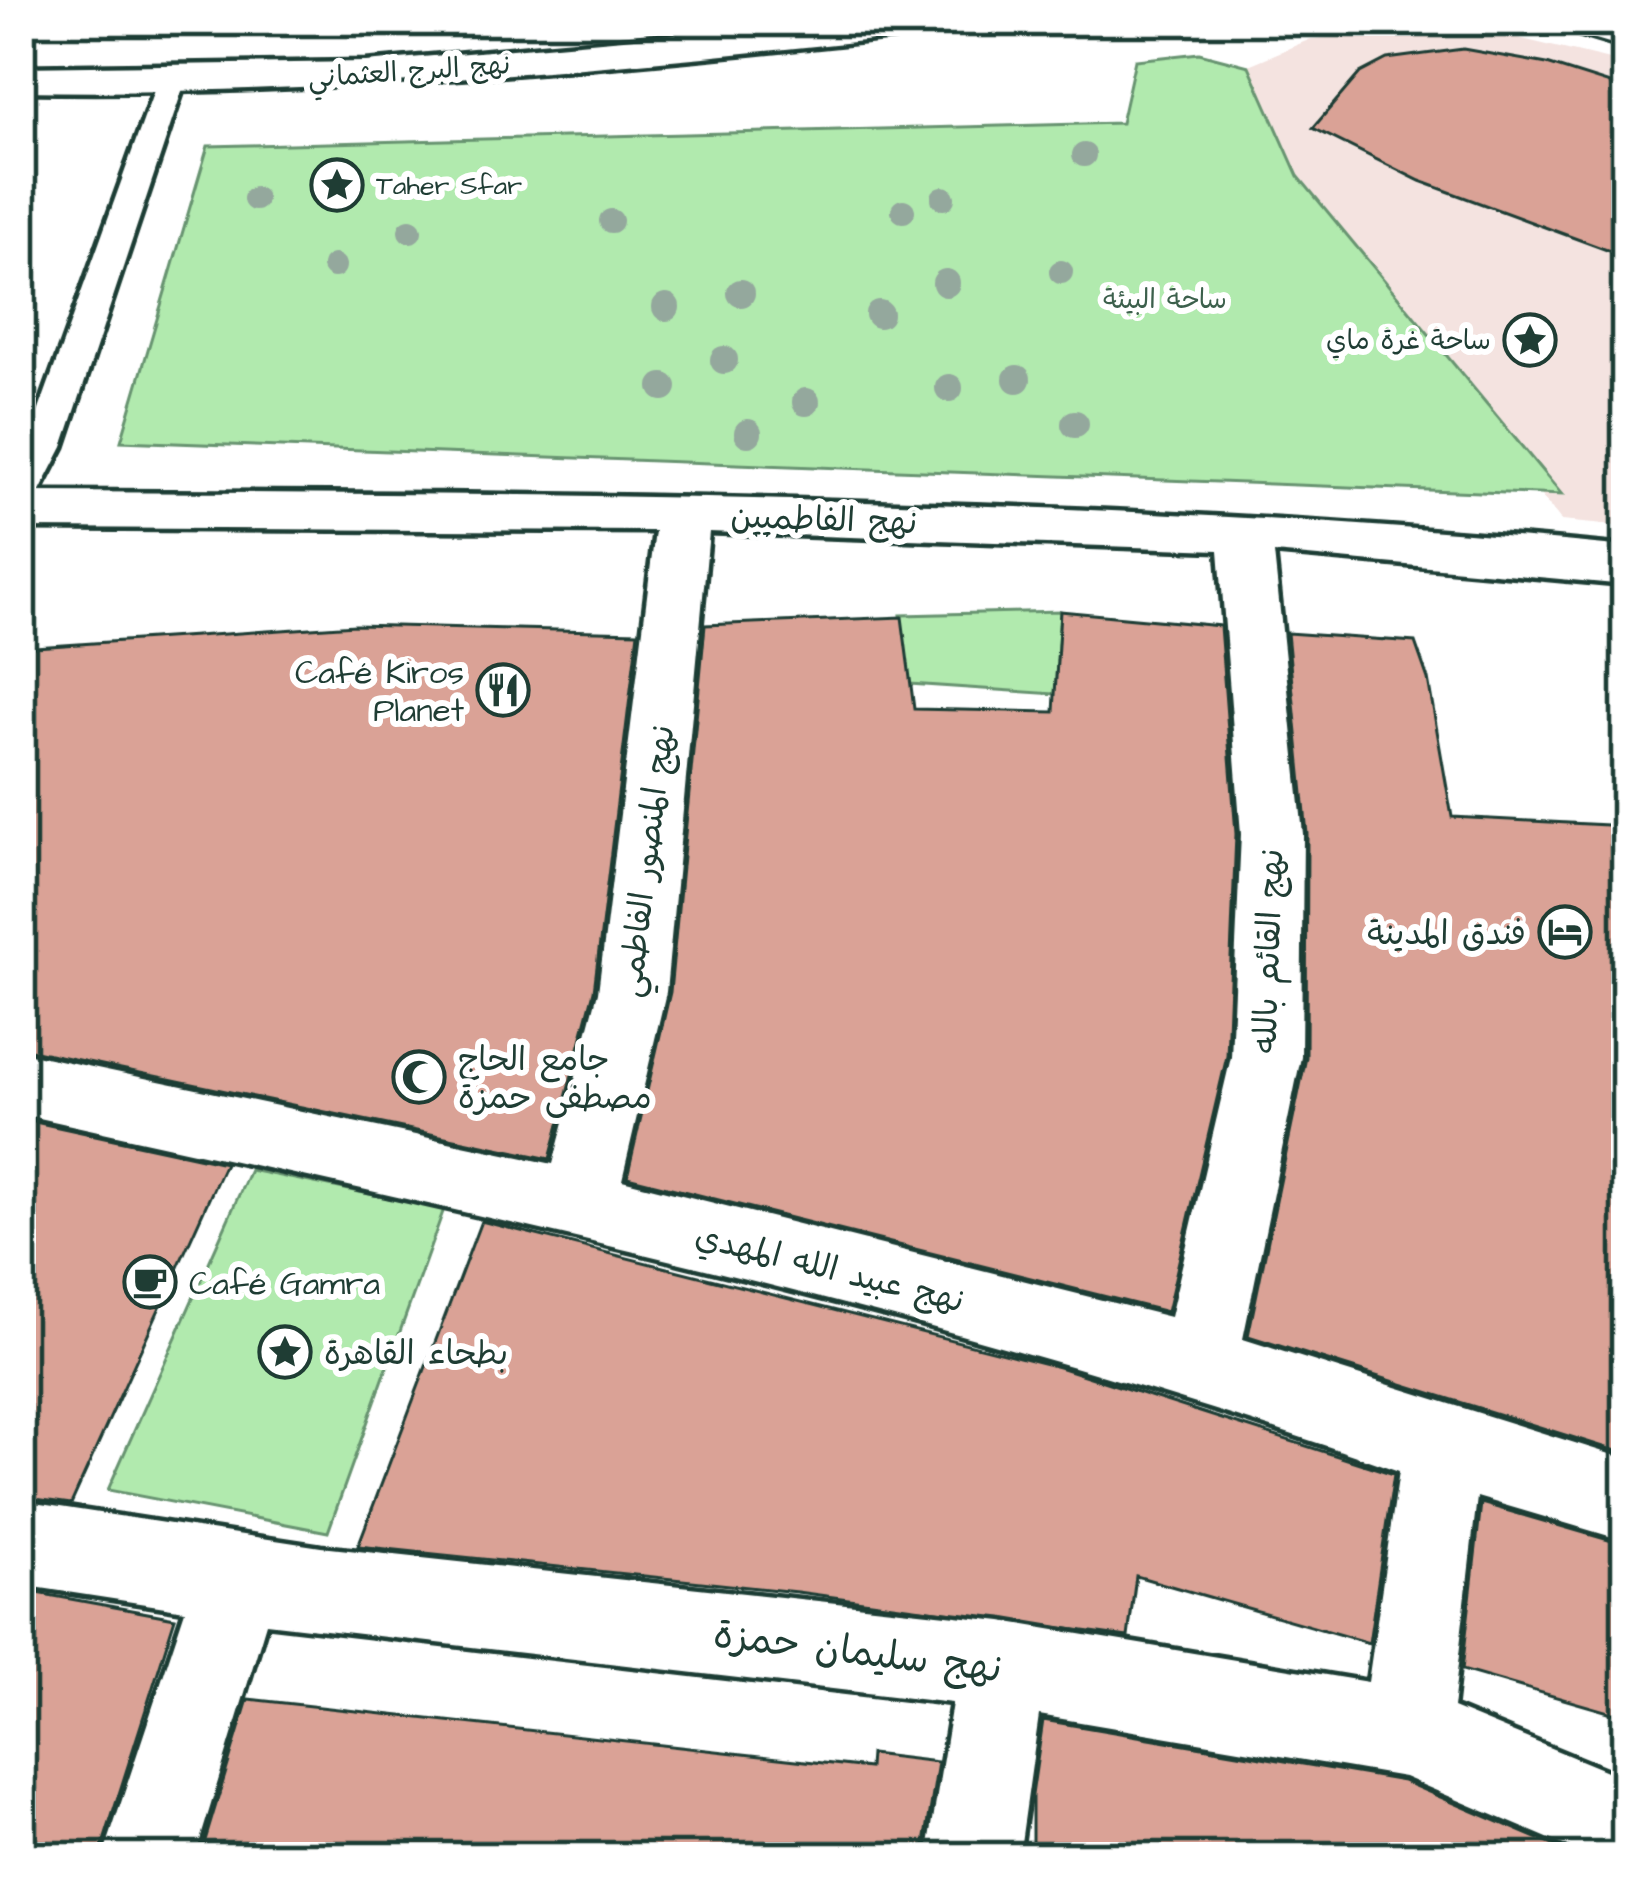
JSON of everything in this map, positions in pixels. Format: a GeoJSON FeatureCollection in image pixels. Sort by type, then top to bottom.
{"type":"FeatureCollection","features":[{"type":"Feature","properties":{"kind":"street","name":"نهج البرج العثماني"},"geometry":{"type":"LineString","coordinates":[[21,79],[170,85],[426,74],[940,21]]}},
{"type":"Feature","properties":{"kind":"street"},"geometry":{"type":"LineString","coordinates":[[1576,21],[1626,36]]}},
{"type":"Feature","properties":{"kind":"street","name":"نهج الفاطميين"},"geometry":{"type":"LineString","coordinates":[[21,510],[684,513],[1245,534],[1626,566]]}},
{"type":"Feature","properties":{"kind":"street","name":"نهج المنصور الفاطمي"},"geometry":{"type":"LineString","coordinates":[[580,1203],[632,992],[684,513]]}},
{"type":"Feature","properties":{"kind":"street","name":"نهج القائم بالله"},"geometry":{"type":"LineString","coordinates":[[1199,1361],[1266,1057],[1272,834],[1245,534]]}},
{"type":"Feature","properties":{"kind":"street","name":"نهج عبيد الله المهدي"},"geometry":{"type":"LineString","coordinates":[[21,1082],[580,1203],[1199,1361],[1442,1446],[1626,1500]]}},
{"type":"Feature","properties":{"kind":"street"},"geometry":{"type":"LineString","coordinates":[[1405,1733],[1442,1446]]}},
{"type":"Feature","properties":{"kind":"street","name":"نهج سليمان حمزة"},"geometry":{"type":"LineString","coordinates":[[21,1543],[238,1577],[1002,1665],[1405,1733],[1626,1825]]}},
{"type":"Feature","properties":{"kind":"street"},"geometry":{"type":"LineString","coordinates":[[149,1857],[238,1577]]}},
{"type":"Feature","properties":{"kind":"street"},"geometry":{"type":"LineString","coordinates":[[973,1857],[1002,1665]]}},
{"type":"Feature","properties":{"kind":"lane"},"geometry":{"type":"LineString","coordinates":[[21,495],[45,447],[170,85]]}},
{"type":"Feature","properties":{"kind":"shaded area","name":"ساحة غرة ماي"},"geometry":{"type":"Polygon","coordinates":[[[1435,28],[1493,32],[1626,64],[1626,527],[1561,521],[1287,179],[1239,69],[1311,39],[1435,28]]]}},
{"type":"Feature","properties":{"kind":"green space","name":"ساحة البيئة"},"geometry":{"type":"Polygon","coordinates":[[[1199,53],[1249,66],[1298,176],[1562,495],[121,441],[208,146],[1121,123],[1135,60],[1199,53]]]}},
{"type":"Feature","properties":{"kind":"green space"},"geometry":{"type":"Polygon","coordinates":[[[1060,611],[1055,694],[910,684],[901,615],[1060,611]]]}},
{"type":"Feature","properties":{"kind":"green space","name":"بطحاء القاهرة"},"geometry":{"type":"Polygon","coordinates":[[[250,1170],[444,1209],[328,1532],[108,1490],[250,1170]]]}},
{"type":"Feature","properties":{"kind":"building"},"geometry":{"type":"Polygon","coordinates":[[[1463,49],[1547,64],[1626,89],[1626,257],[1420,181],[1313,128],[1360,73],[1387,59],[1463,49]]]}},
{"type":"Feature","properties":{"kind":"building"},"geometry":{"type":"Polygon","coordinates":[[[1060,611],[1220,626],[1236,834],[1227,1056],[1167,1312],[627,1177],[670,992],[705,625],[902,617],[914,709],[1054,712],[1060,611]]]}},
{"type":"Feature","properties":{"kind":"building"},"geometry":{"type":"Polygon","coordinates":[[[355,625],[638,632],[594,991],[550,1159],[21,1048],[21,648],[355,625]]]}},
{"type":"Feature","properties":{"kind":"building"},"geometry":{"type":"Polygon","coordinates":[[[1287,633],[1415,642],[1428,679],[1452,817],[1626,826],[1626,1454],[1248,1336],[1306,1057],[1307,834],[1287,633]]]}},
{"type":"Feature","properties":{"kind":"building"},"geometry":{"type":"Polygon","coordinates":[[[21,1119],[225,1163],[71,1504],[21,1497],[21,1119]]]}},
{"type":"Feature","properties":{"kind":"building"},"geometry":{"type":"Polygon","coordinates":[[[481,1221],[1059,1367],[1394,1474],[1369,1643],[1136,1576],[1128,1637],[797,1592],[358,1546],[481,1221]]]}},
{"type":"Feature","properties":{"kind":"building"},"geometry":{"type":"Polygon","coordinates":[[[1481,1503],[1626,1545],[1626,1717],[1462,1670],[1481,1503]]]}},
{"type":"Feature","properties":{"kind":"building"},"geometry":{"type":"Polygon","coordinates":[[[21,1590],[175,1618],[99,1857],[21,1857],[21,1590]]]}},
{"type":"Feature","properties":{"kind":"building"},"geometry":{"type":"Polygon","coordinates":[[[248,1699],[869,1768],[870,1754],[938,1762],[924,1850],[916,1857],[200,1857],[248,1699]]]}},
{"type":"Feature","properties":{"kind":"building"},"geometry":{"type":"Polygon","coordinates":[[[1043,1720],[1403,1781],[1581,1857],[1032,1857],[1032,1795],[1043,1720]]]}},
{"type":"Feature","properties":{"kind":"place","name":"Taher Sfar"},"geometry":{"type":"Point","coordinates":[337,185]}},
{"type":"Feature","properties":{"kind":"place","name":"ساحة غرة ماي"},"geometry":{"type":"Point","coordinates":[1530,340]}},
{"type":"Feature","properties":{"kind":"place","name":"Café Kiros Planet"},"geometry":{"type":"Point","coordinates":[503,690]}},
{"type":"Feature","properties":{"kind":"place","name":"فندق المدينة"},"geometry":{"type":"Point","coordinates":[1565,932]}},
{"type":"Feature","properties":{"kind":"place","name":"جامع الحاج مصطفى حمزة"},"geometry":{"type":"Point","coordinates":[419,1077]}},
{"type":"Feature","properties":{"kind":"place","name":"Café Gamra"},"geometry":{"type":"Point","coordinates":[150,1282]}},
{"type":"Feature","properties":{"kind":"place","name":"بطحاء القاهرة"},"geometry":{"type":"Point","coordinates":[285,1352]}}]}
